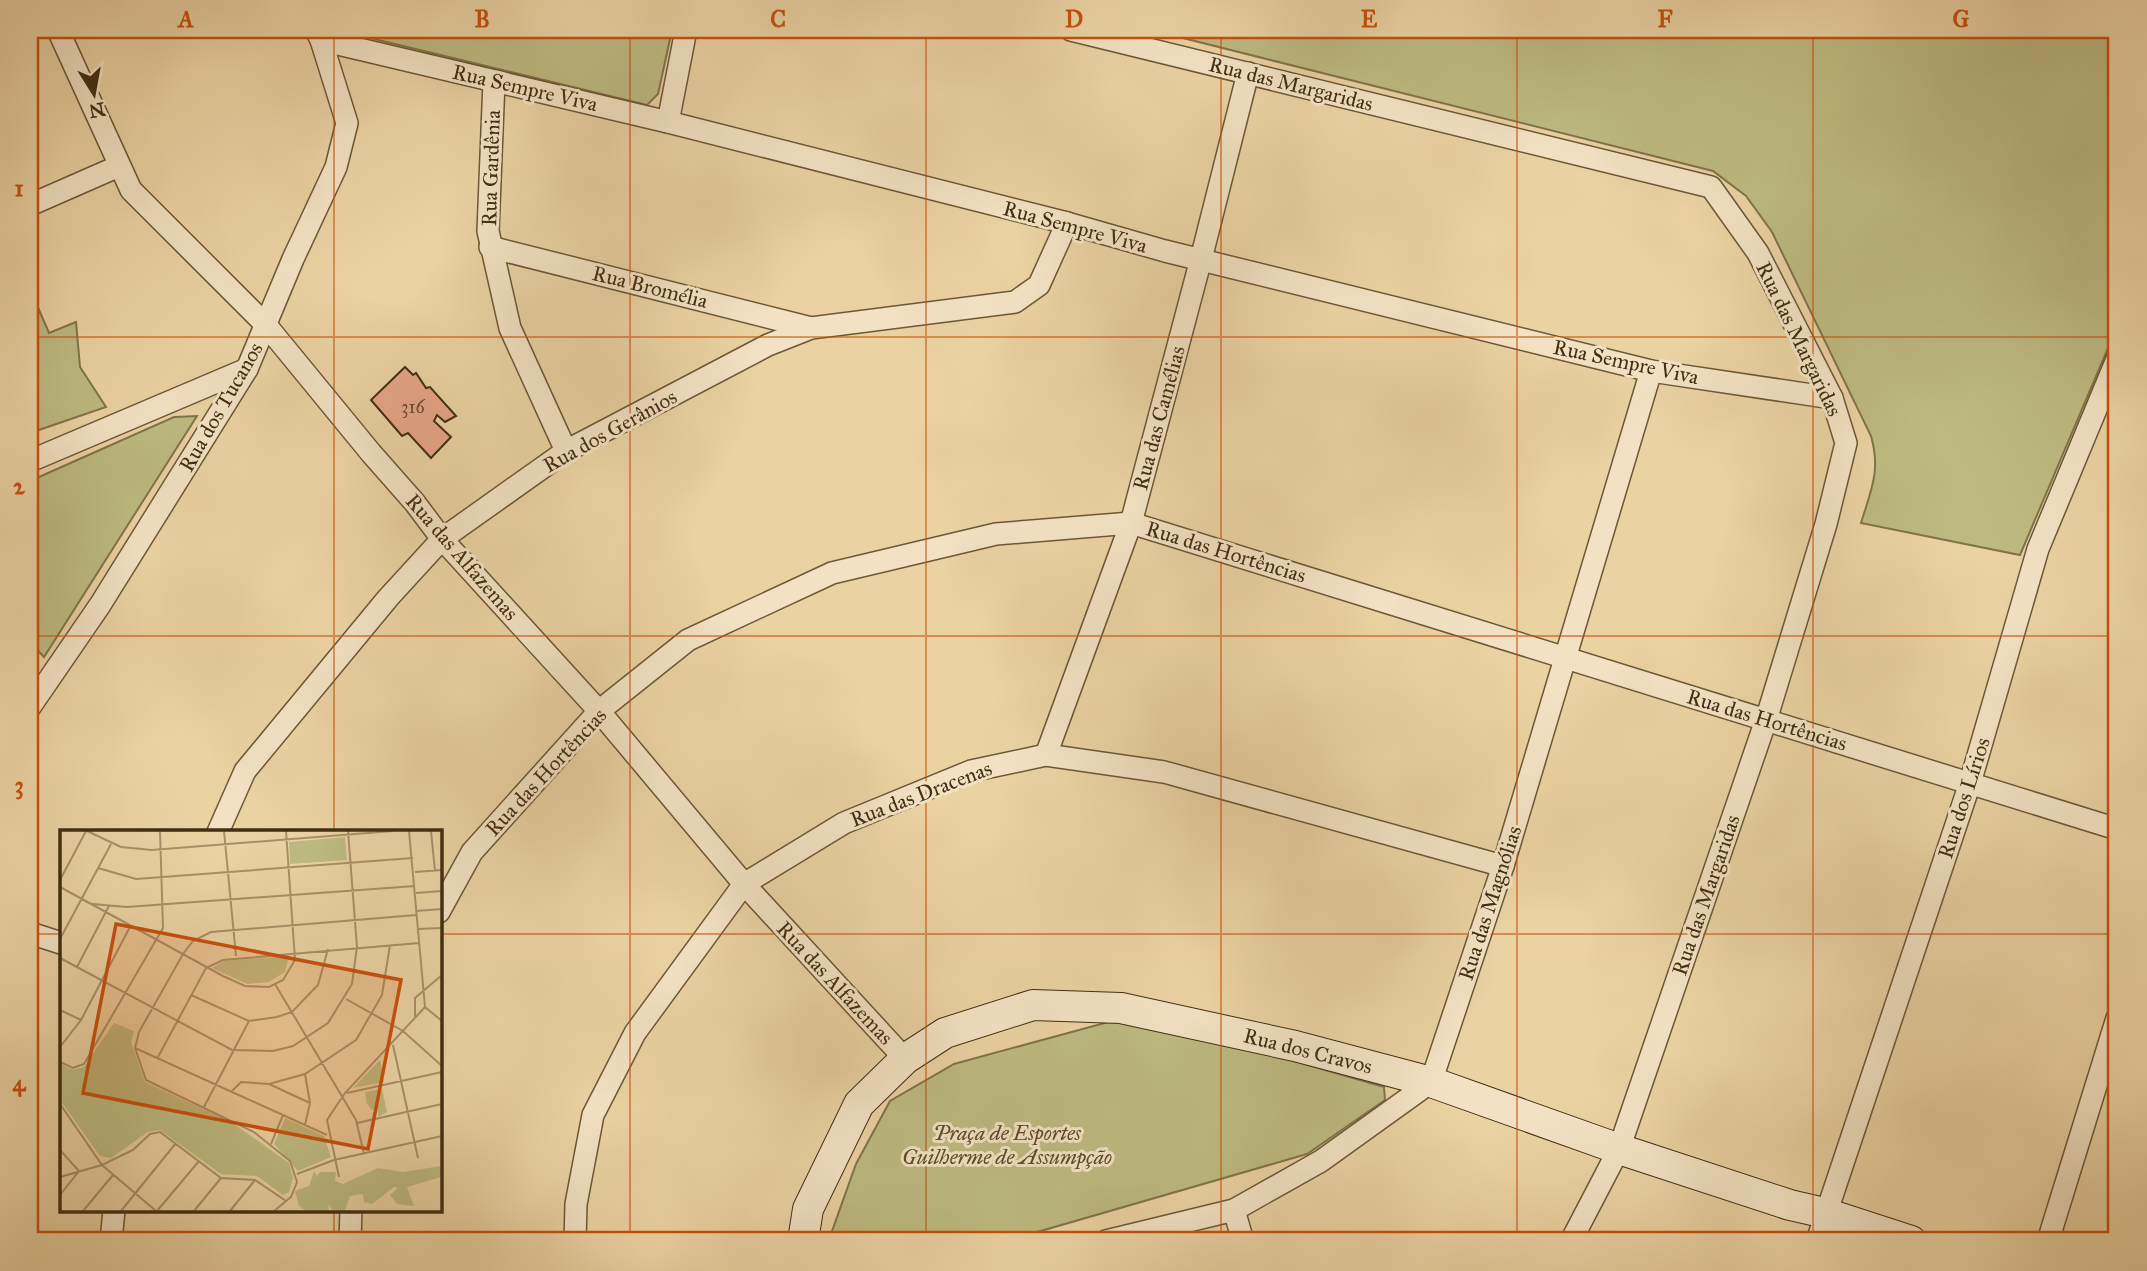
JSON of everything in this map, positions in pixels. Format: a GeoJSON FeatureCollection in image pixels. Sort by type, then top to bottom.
{"type":"FeatureCollection","features":[{"type":"Feature","properties":{"kind":"street","name":"Rua das Alfazemas"},"geometry":{"type":"LineString","coordinates":[[58,30],[131,190],[267,325],[442,539],[599,711],[744,884],[905,1059]]}},
{"type":"Feature","properties":{"kind":"street"},"geometry":{"type":"LineString","coordinates":[[668,122],[686,30]]}},
{"type":"Feature","properties":{"kind":"street","name":"Rua das Margaridas"},"geometry":{"type":"LineString","coordinates":[[1071,30],[1711,187],[1758,253],[1832,398],[1846,443],[1826,524],[1766,720],[1619,1149],[1571,1241]]}},
{"type":"Feature","properties":{"kind":"street","name":"Rua Sempre Viva"},"geometry":{"type":"LineString","coordinates":[[318,35],[1651,372],[1832,398]]}},
{"type":"Feature","properties":{"kind":"street","name":"Rua dos Tucanos"},"geometry":{"type":"LineString","coordinates":[[30,707],[100,606],[247,369],[293,258],[336,167],[347,123],[318,35]]}},
{"type":"Feature","properties":{"kind":"street","name":"Rua das Camélias"},"geometry":{"type":"LineString","coordinates":[[1046,755],[1131,523],[1248,74]]}},
{"type":"Feature","properties":{"kind":"street","name":"Rua Gardênia"},"geometry":{"type":"LineString","coordinates":[[494,81],[488,230],[490,247],[510,328],[566,451]]}},
{"type":"Feature","properties":{"kind":"street"},"geometry":{"type":"LineString","coordinates":[[30,205],[119,166]]}},
{"type":"Feature","properties":{"kind":"street","name":"Rua dos Gerânios"},"geometry":{"type":"LineString","coordinates":[[219,830],[245,771],[388,598],[442,539],[566,451],[768,345],[811,328],[1015,302],[1039,285],[1067,223]]}},
{"type":"Feature","properties":{"kind":"street","name":"Rua Bromélia"},"geometry":{"type":"LineString","coordinates":[[490,247],[811,328]]}},
{"type":"Feature","properties":{"kind":"street","name":"Rua dos Lírios"},"geometry":{"type":"LineString","coordinates":[[1817,1241],[1970,783],[2038,549],[2117,359]]}},
{"type":"Feature","properties":{"kind":"street"},"geometry":{"type":"LineString","coordinates":[[30,461],[247,369]]}},
{"type":"Feature","properties":{"kind":"street","name":"Rua das Magnólias"},"geometry":{"type":"LineString","coordinates":[[1431,1082],[1503,866],[1651,372]]}},
{"type":"Feature","properties":{"kind":"street","name":"Rua das Hortências"},"geometry":{"type":"LineString","coordinates":[[441,908],[472,852],[599,711],[688,640],[832,573],[996,534],[1131,523],[2117,829]]}},
{"type":"Feature","properties":{"kind":"street","name":"Rua das Dracenas"},"geometry":{"type":"LineString","coordinates":[[575,1241],[576,1203],[593,1115],[635,1033],[744,884],[844,823],[971,771],[1046,755],[1164,772],[1503,866]]}},
{"type":"Feature","properties":{"kind":"street"},"geometry":{"type":"LineString","coordinates":[[30,933],[60,943]]}},
{"type":"Feature","properties":{"kind":"street","name":"Rua dos Cravos"},"geometry":{"type":"LineString","coordinates":[[803,1241],[808,1209],[859,1104],[905,1059],[945,1033],[1033,1005],[1121,1008],[1294,1046],[1431,1082],[1619,1149],[1911,1241]]}},
{"type":"Feature","properties":{"kind":"street"},"geometry":{"type":"LineString","coordinates":[[2049,1241],[2117,1018]]}},
{"type":"Feature","properties":{"kind":"street"},"geometry":{"type":"LineString","coordinates":[[1106,1241],[1234,1210],[1321,1161],[1431,1082]]}},
{"type":"Feature","properties":{"kind":"street"},"geometry":{"type":"LineString","coordinates":[[1234,1210],[1243,1241]]}},
{"type":"Feature","properties":{"kind":"street"},"geometry":{"type":"LineString","coordinates":[[111,1241],[114,1212]]}},
{"type":"Feature","properties":{"kind":"street"},"geometry":{"type":"LineString","coordinates":[[350,1241],[351,1212]]}},
{"type":"Feature","properties":{"kind":"green space"},"geometry":{"type":"Polygon","coordinates":[[[337,30],[672,30],[658,94],[647,105],[337,30]]]}},
{"type":"Feature","properties":{"kind":"green space"},"geometry":{"type":"Polygon","coordinates":[[[1151,30],[2117,30],[2117,327],[2020,555],[1861,523],[1875,470],[1871,436],[1772,232],[1746,196],[1713,171],[1151,30]]]}},
{"type":"Feature","properties":{"kind":"green space"},"geometry":{"type":"Polygon","coordinates":[[[30,289],[49,333],[76,322],[80,367],[106,407],[30,433],[30,289]]]}},
{"type":"Feature","properties":{"kind":"green space"},"geometry":{"type":"Polygon","coordinates":[[[197,416],[44,657],[30,642],[30,481],[174,417],[197,416]]]}},
{"type":"Feature","properties":{"kind":"green space","name":"Praça de Esportes Guilherme de Assumpção"},"geometry":{"type":"Polygon","coordinates":[[[1112,1021],[1180,1028],[1384,1087],[1385,1100],[1307,1154],[1006,1241],[831,1241],[831,1234],[856,1164],[890,1101],[954,1064],[1112,1021]]]}},
{"type":"Feature","properties":{"kind":"building"},"geometry":{"type":"Polygon","coordinates":[[[405,367],[413,375],[416,373],[426,388],[430,387],[456,416],[445,422],[437,415],[434,421],[451,437],[431,458],[408,433],[402,436],[371,400],[405,367]]]}}]}
